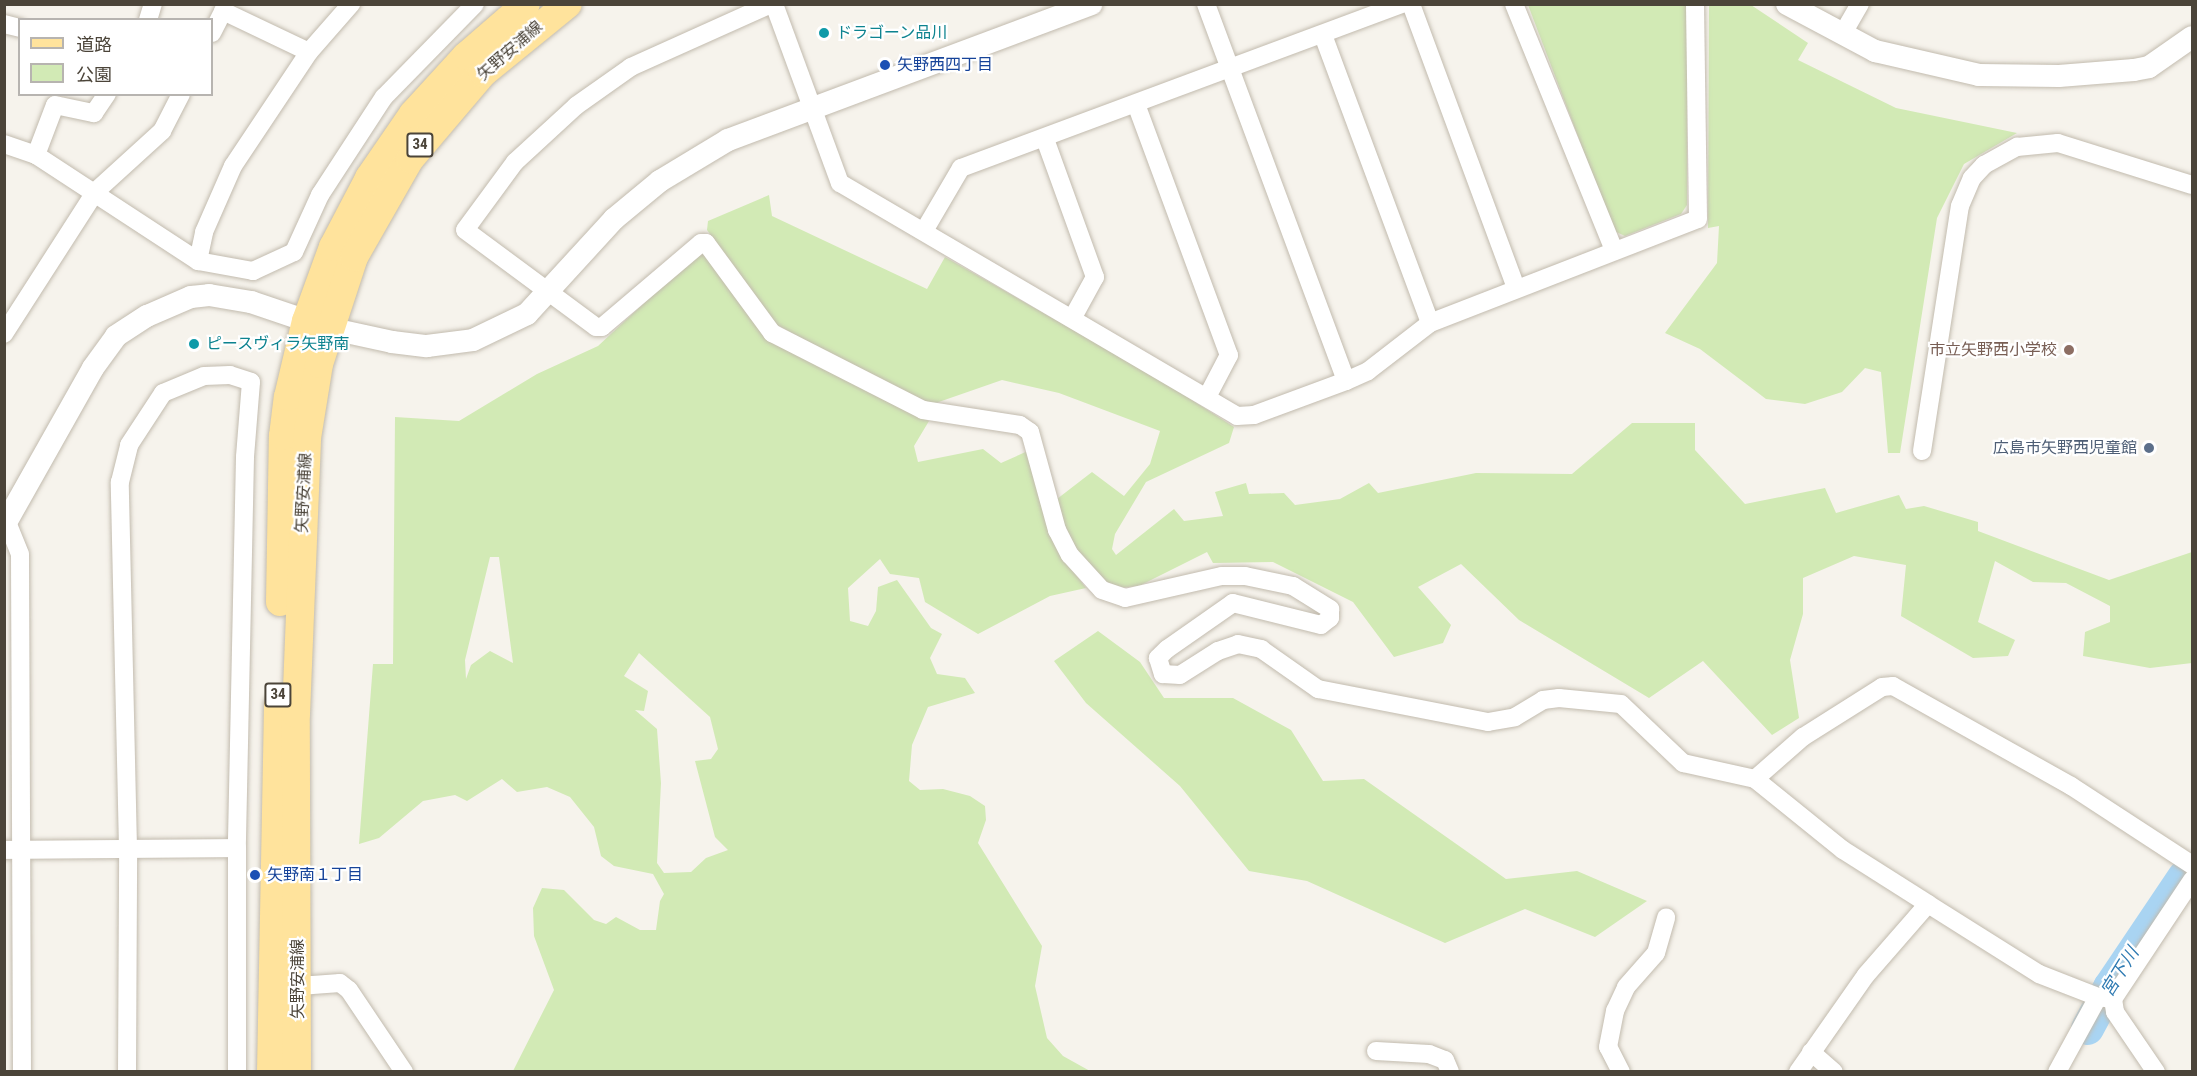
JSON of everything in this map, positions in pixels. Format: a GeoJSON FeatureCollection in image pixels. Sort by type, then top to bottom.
{"type":"FeatureCollection","features":[{"type":"Feature","properties":{"kind":"main road","name":"矢野安浦線"},"geometry":{"type":"LineString","coordinates":[[271,1071],[283,436],[317,324],[337,238],[390,145],[466,56],[526,4]]}},
{"type":"Feature","properties":{"kind":"main road","name":"矢野安浦線"},"geometry":{"type":"LineString","coordinates":[[297,1071],[299,986],[296,714],[307,438],[317,324],[367,232],[415,151],[483,73],[568,4]]}},
{"type":"Feature","properties":{"kind":"street"},"geometry":{"type":"LineString","coordinates":[[198,261],[204,232],[233,166],[309,52],[351,4]]}},
{"type":"Feature","properties":{"kind":"street"},"geometry":{"type":"LineString","coordinates":[[1695,4],[1698,219],[1430,323],[1368,370],[1346,381],[1254,415],[1238,416],[1073,317],[840,183],[772,4],[632,67],[576,106],[515,162],[465,230],[596,327],[602,327],[701,243],[706,243],[772,333],[923,410],[1020,425],[1030,432],[1058,530],[1070,555],[1102,591],[1125,598],[1222,576],[1245,576],[1293,586],[1330,609],[1330,618],[1321,624],[1233,603],[1167,649],[1158,658],[1163,674],[1180,675],[1218,651],[1238,644],[1261,650],[1318,689],[1488,722],[1515,717],[1543,700],[1611,701],[1634,712],[1683,764],[1755,779],[1843,850],[2039,974],[2105,998],[2156,1071]]}},
{"type":"Feature","properties":{"kind":"street"},"geometry":{"type":"LineString","coordinates":[[22,1071],[13,850],[20,555],[8,512],[93,368],[116,336],[130,324],[173,303],[209,295],[251,303],[317,324],[409,345],[473,340],[513,323],[551,292],[614,219],[660,181],[728,140],[1091,4]]}},
{"type":"Feature","properties":{"kind":"street"},"geometry":{"type":"LineString","coordinates":[[1206,4],[1228,70],[1346,381]]}},
{"type":"Feature","properties":{"kind":"street"},"geometry":{"type":"LineString","coordinates":[[924,231],[961,168],[1045,139],[1402,4]]}},
{"type":"Feature","properties":{"kind":"street"},"geometry":{"type":"LineString","coordinates":[[1411,4],[1516,288]]}},
{"type":"Feature","properties":{"kind":"street"},"geometry":{"type":"LineString","coordinates":[[1514,4],[1614,250]]}},
{"type":"Feature","properties":{"kind":"street"},"geometry":{"type":"LineString","coordinates":[[1786,4],[1875,51],[1923,64],[2017,77],[2084,76],[2150,67],[2193,37]]}},
{"type":"Feature","properties":{"kind":"street"},"geometry":{"type":"LineString","coordinates":[[1842,35],[1860,4]]}},
{"type":"Feature","properties":{"kind":"street"},"geometry":{"type":"LineString","coordinates":[[4,144],[36,155],[198,261],[253,271],[294,252],[320,195],[384,98],[474,5]]}},
{"type":"Feature","properties":{"kind":"street"},"geometry":{"type":"LineString","coordinates":[[213,31],[223,11],[309,52]]}},
{"type":"Feature","properties":{"kind":"street"},"geometry":{"type":"LineString","coordinates":[[1323,35],[1430,323]]}},
{"type":"Feature","properties":{"kind":"street"},"geometry":{"type":"LineString","coordinates":[[36,155],[55,105],[94,113],[106,96]]}},
{"type":"Feature","properties":{"kind":"street"},"geometry":{"type":"LineString","coordinates":[[4,334],[95,192],[162,131],[180,96]]}},
{"type":"Feature","properties":{"kind":"street"},"geometry":{"type":"LineString","coordinates":[[1136,104],[1229,355],[1207,397]]}},
{"type":"Feature","properties":{"kind":"street"},"geometry":{"type":"LineString","coordinates":[[1045,139],[1095,277],[1073,317]]}},
{"type":"Feature","properties":{"kind":"street"},"geometry":{"type":"LineString","coordinates":[[1922,451],[1960,206],[1972,178],[1984,165],[2017,147],[2058,143],[2193,185]]}},
{"type":"Feature","properties":{"kind":"street"},"geometry":{"type":"LineString","coordinates":[[127,1071],[128,848],[120,482],[124,461],[138,428],[164,393],[204,375],[230,375],[251,382],[244,457],[237,848],[237,1071]]}},
{"type":"Feature","properties":{"kind":"street"},"geometry":{"type":"LineString","coordinates":[[1755,779],[1803,737],[1882,687],[1893,686],[2071,786],[2193,865]]}},
{"type":"Feature","properties":{"kind":"street"},"geometry":{"type":"LineString","coordinates":[[13,850],[237,848]]}},
{"type":"Feature","properties":{"kind":"street"},"geometry":{"type":"LineString","coordinates":[[2057,1071],[2105,998],[2193,880]]}},
{"type":"Feature","properties":{"kind":"street"},"geometry":{"type":"LineString","coordinates":[[1798,1071],[1866,975],[1928,904]]}},
{"type":"Feature","properties":{"kind":"street"},"geometry":{"type":"LineString","coordinates":[[1621,1071],[1608,1047],[1615,1011],[1626,987],[1656,953],[1666,917]]}},
{"type":"Feature","properties":{"kind":"street"},"geometry":{"type":"LineString","coordinates":[[299,986],[340,983],[349,990],[404,1071]]}},
{"type":"Feature","properties":{"kind":"street"},"geometry":{"type":"LineString","coordinates":[[1376,1051],[1430,1054],[1445,1060],[1450,1071]]}},
{"type":"Feature","properties":{"kind":"street"},"geometry":{"type":"LineString","coordinates":[[1811,1052],[1834,1071]]}},
{"type":"Feature","properties":{"kind":"green space"},"geometry":{"type":"Polygon","coordinates":[[[1528,5],[1687,5],[1687,205],[1681,214],[1625,236],[1614,231],[1528,5]]]}},
{"type":"Feature","properties":{"kind":"green space"},"geometry":{"type":"Polygon","coordinates":[[[1709,5],[1751,5],[1808,43],[1798,60],[1896,108],[2017,133],[1964,164],[1937,218],[1900,453],[1888,453],[1881,372],[1865,368],[1842,392],[1805,404],[1766,399],[1700,349],[1665,333],[1717,263],[1719,226],[1708,228],[1709,5]]]}},
{"type":"Feature","properties":{"kind":"green space"},"geometry":{"type":"Polygon","coordinates":[[[769,195],[772,216],[927,289],[945,257],[1156,377],[1234,427],[1229,443],[1146,482],[1115,534],[1112,549],[1116,555],[1174,509],[1184,521],[1223,516],[1215,492],[1246,483],[1249,494],[1284,493],[1295,505],[1340,499],[1369,483],[1378,493],[1476,473],[1572,474],[1632,423],[1695,423],[1695,450],[1745,504],[1825,488],[1836,513],[1899,495],[1906,509],[1924,506],[1978,522],[1978,531],[2109,580],[2192,552],[2192,663],[2150,668],[2083,656],[2085,632],[2110,622],[2110,606],[2066,583],[2033,582],[1995,561],[1978,622],[2015,640],[2008,656],[1973,658],[1901,616],[1906,565],[1854,556],[1803,578],[1803,614],[1790,660],[1799,718],[1772,735],[1703,661],[1649,698],[1519,620],[1461,564],[1418,587],[1451,625],[1443,643],[1394,657],[1353,602],[1273,562],[1213,563],[1207,552],[1139,586],[1116,588],[1096,575],[1066,536],[1057,499],[1092,472],[1124,496],[1150,464],[1160,431],[1059,393],[1002,380],[933,404],[883,384],[772,322],[707,230],[708,221],[769,195]]]}},
{"type":"Feature","properties":{"kind":"green space"},"geometry":{"type":"Polygon","coordinates":[[[698,253],[706,253],[766,332],[868,392],[929,421],[914,446],[918,462],[983,449],[1001,463],[1030,450],[1063,558],[1086,588],[1050,596],[978,634],[925,602],[919,578],[890,574],[880,559],[848,588],[850,621],[868,626],[876,611],[878,587],[897,580],[931,628],[942,634],[930,658],[937,674],[965,678],[975,693],[928,707],[912,745],[909,781],[920,790],[943,789],[970,796],[985,806],[986,820],[978,843],[1042,946],[1035,986],[1047,1038],[1063,1056],[1090,1071],[513,1071],[554,990],[534,936],[533,908],[542,888],[564,890],[594,920],[606,924],[616,917],[640,930],[656,930],[660,901],[664,894],[653,874],[614,866],[601,856],[594,827],[570,797],[547,787],[517,792],[502,779],[467,801],[455,795],[423,801],[379,838],[359,844],[373,664],[393,664],[395,417],[459,421],[537,374],[598,346],[698,253]],[[490,557],[465,660],[466,679],[471,665],[490,651],[513,663],[499,557],[490,557]],[[639,653],[624,676],[648,691],[644,711],[635,710],[657,729],[661,783],[657,863],[664,873],[691,872],[706,858],[728,850],[715,837],[695,761],[711,759],[718,749],[710,717],[639,653]]]}},
{"type":"Feature","properties":{"kind":"green space"},"geometry":{"type":"Polygon","coordinates":[[[1098,631],[1140,662],[1164,698],[1233,698],[1291,730],[1323,781],[1364,779],[1506,879],[1577,871],[1647,901],[1595,937],[1525,909],[1445,943],[1307,881],[1249,871],[1180,786],[1086,703],[1054,661],[1098,631]]]}},
{"type":"Feature","properties":{"kind":"waterway","name":"宮下川"},"geometry":{"type":"LineString","coordinates":[[2087,1028],[2109,987],[2183,877]]}},
{"type":"Feature","properties":{"kind":"place","name":"ドラゴーン品川"},"geometry":{"type":"Point","coordinates":[824,33]}},
{"type":"Feature","properties":{"kind":"place","name":"矢野西四丁目"},"geometry":{"type":"Point","coordinates":[885,65]}},
{"type":"Feature","properties":{"kind":"place","name":"ピースヴィラ矢野南"},"geometry":{"type":"Point","coordinates":[194,344]}},
{"type":"Feature","properties":{"kind":"place","name":"市立矢野西小学校"},"geometry":{"type":"Point","coordinates":[2069,350]}},
{"type":"Feature","properties":{"kind":"place","name":"広島市矢野西児童館"},"geometry":{"type":"Point","coordinates":[2149,448]}},
{"type":"Feature","properties":{"kind":"place","name":"矢野南１丁目"},"geometry":{"type":"Point","coordinates":[255,875]}}]}
